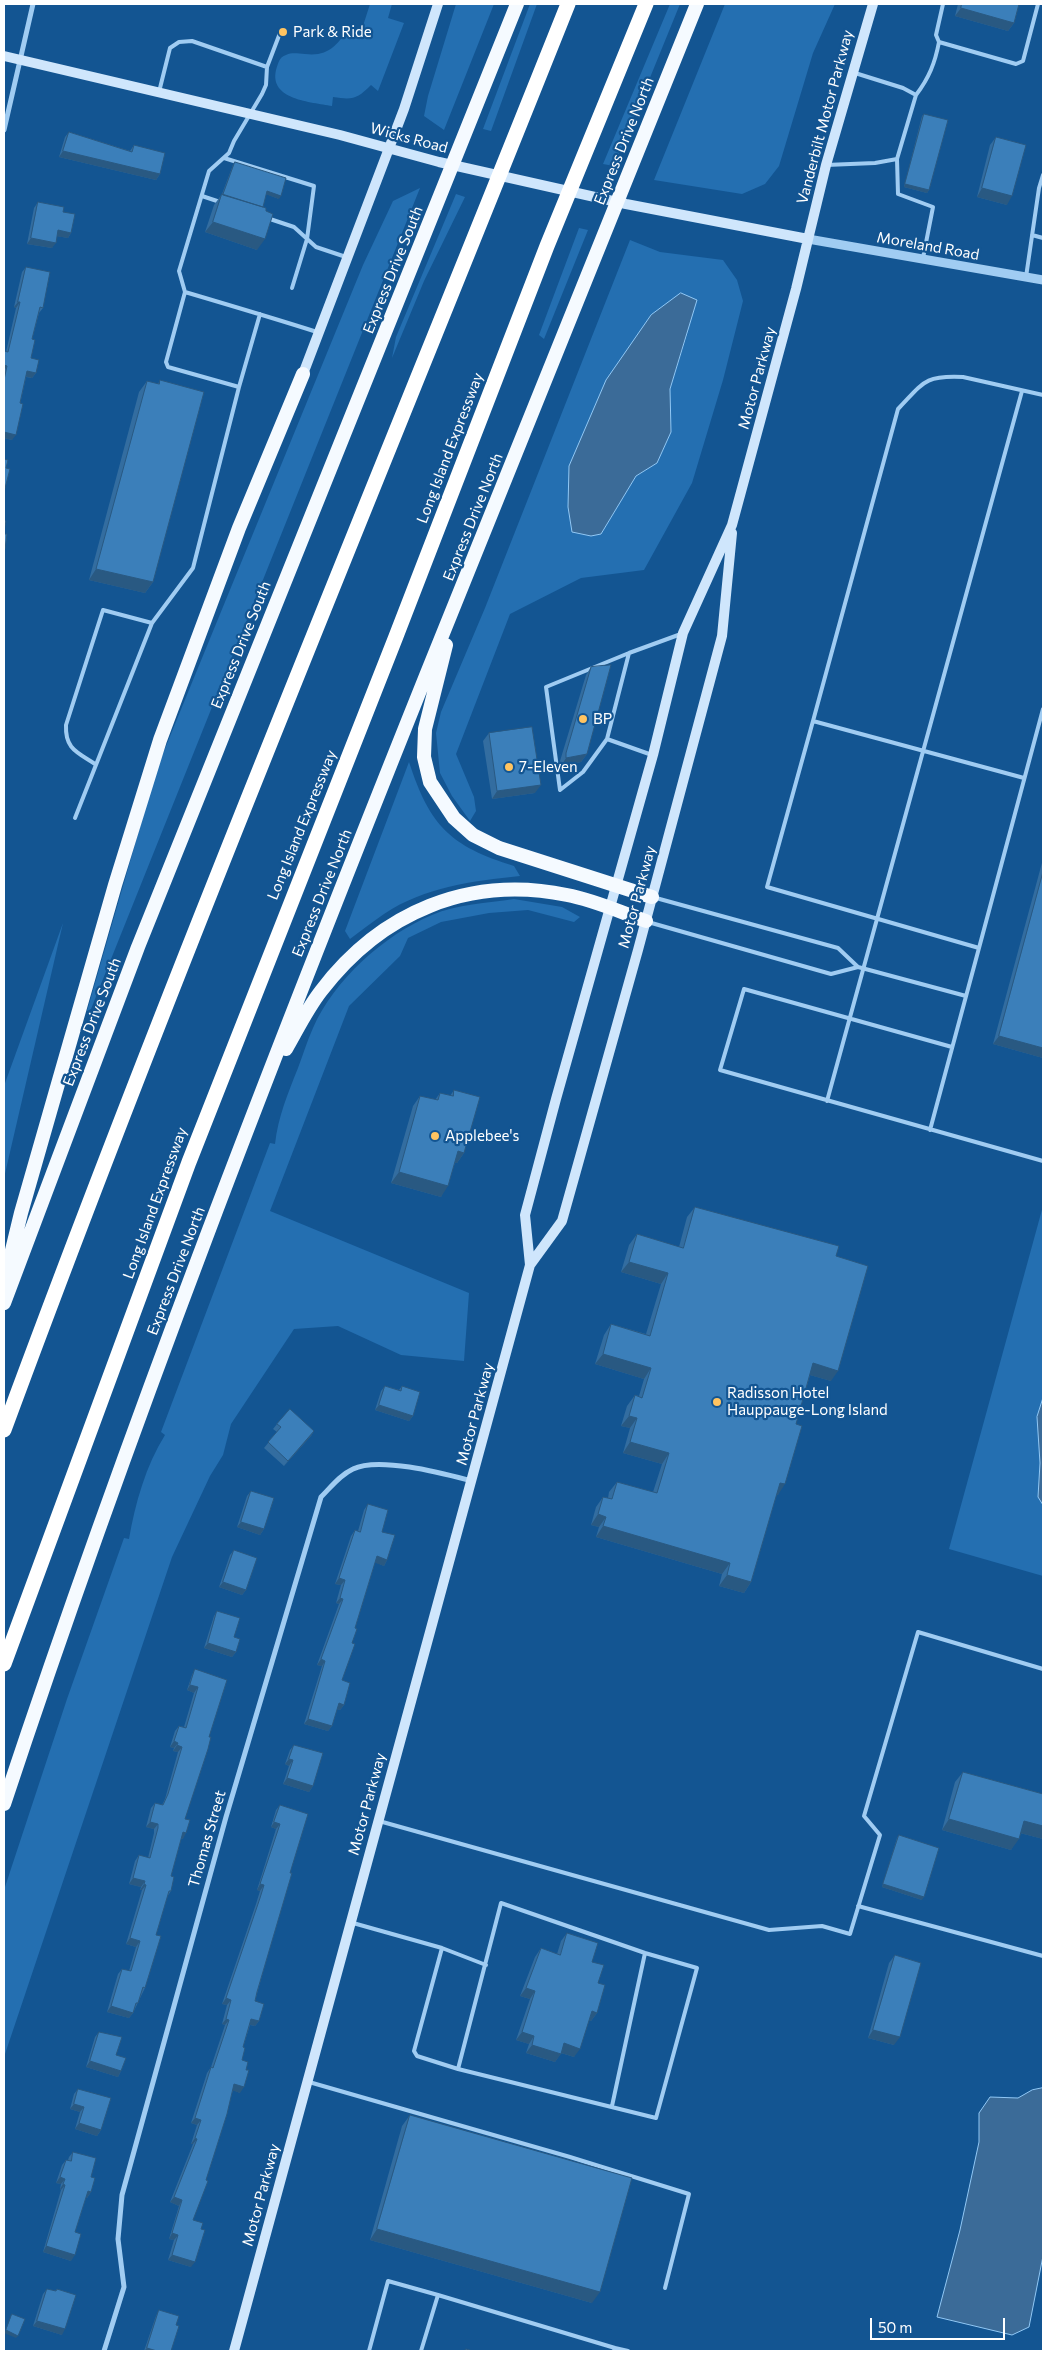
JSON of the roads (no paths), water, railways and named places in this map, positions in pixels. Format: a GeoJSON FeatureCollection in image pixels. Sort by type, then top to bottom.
{"type":"FeatureCollection","features":[{"type":"Feature","properties":{"kind":"highway","name":"Express Drive South"},"geometry":{"type":"LineString","coordinates":[[4,1303],[142,938],[517,4]]}},
{"type":"Feature","properties":{"kind":"highway"},"geometry":{"type":"LineString","coordinates":[[4,1430],[213,884],[568,4]]}},
{"type":"Feature","properties":{"kind":"highway","name":"Long Island Expressway"},"geometry":{"type":"LineString","coordinates":[[4,1664],[189,1162],[547,246],[646,4]]}},
{"type":"Feature","properties":{"kind":"highway","name":"Express Drive North"},"geometry":{"type":"LineString","coordinates":[[4,1804],[149,1391],[264,1086],[697,4]]}},
{"type":"Feature","properties":{"kind":"highway"},"geometry":{"type":"LineString","coordinates":[[4,1283],[112,893],[160,740],[236,538],[302,374]]}},
{"type":"Feature","properties":{"kind":"highway"},"geometry":{"type":"LineString","coordinates":[[461,591],[425,729],[424,757],[430,782],[438,796],[462,827],[485,842],[652,897]]}},
{"type":"Feature","properties":{"kind":"highway"},"geometry":{"type":"LineString","coordinates":[[264,1086],[314,1001],[344,964],[379,933],[418,910],[456,896],[496,889],[552,892],[569,895],[646,921]]}},
{"type":"Feature","properties":{"kind":"main road"},"geometry":{"type":"LineString","coordinates":[[302,374],[404,109],[438,4]]}},
{"type":"Feature","properties":{"kind":"main road","name":"Vanderbilt Motor Parkway"},"geometry":{"type":"LineString","coordinates":[[808,239],[826,165],[873,4]]}},
{"type":"Feature","properties":{"kind":"main road","name":"Wicks Road"},"geometry":{"type":"LineString","coordinates":[[4,56],[252,114],[439,162],[626,204],[808,239]]}},
{"type":"Feature","properties":{"kind":"main road","name":"Motor Parkway"},"geometry":{"type":"LineString","coordinates":[[234,2351],[306,2082],[473,1481],[530,1264],[525,1215],[653,755],[683,633],[732,525],[798,284],[808,239]]}},
{"type":"Feature","properties":{"kind":"main road","name":"Motor Parkway"},"geometry":{"type":"LineString","coordinates":[[530,1264],[562,1221],[646,921],[722,636],[732,525]]}},
{"type":"Feature","properties":{"kind":"street"},"geometry":{"type":"LineString","coordinates":[[4,130],[34,4]]}},
{"type":"Feature","properties":{"kind":"street","name":"Moreland Road"},"geometry":{"type":"LineString","coordinates":[[808,239],[1043,280]]}},
{"type":"Feature","properties":{"kind":"street","name":"Thomas Street"},"geometry":{"type":"LineString","coordinates":[[104,2351],[124,2286],[118,2239],[122,2195],[226,1817],[321,1497],[340,1478],[354,1468],[384,1464],[438,1472],[473,1481]]}},
{"type":"Feature","properties":{"kind":"lane"},"geometry":{"type":"LineString","coordinates":[[923,260],[933,207],[898,194],[897,158],[916,95],[928,80],[935,64],[939,42],[936,35],[943,4]]}},
{"type":"Feature","properties":{"kind":"lane"},"geometry":{"type":"LineString","coordinates":[[939,42],[1016,64],[1023,61],[1038,4]]}},
{"type":"Feature","properties":{"kind":"lane"},"geometry":{"type":"LineString","coordinates":[[240,387],[168,368],[166,362],[185,292],[179,271],[209,172],[224,158],[252,114],[266,85],[266,67],[280,33]]}},
{"type":"Feature","properties":{"kind":"lane"},"geometry":{"type":"LineString","coordinates":[[158,92],[170,48],[179,42],[192,41],[247,58],[266,67]]}},
{"type":"Feature","properties":{"kind":"lane"},"geometry":{"type":"LineString","coordinates":[[852,72],[903,88],[916,95]]}},
{"type":"Feature","properties":{"kind":"lane"},"geometry":{"type":"LineString","coordinates":[[224,158],[314,186],[306,239],[292,288]]}},
{"type":"Feature","properties":{"kind":"lane"},"geometry":{"type":"LineString","coordinates":[[826,165],[875,163],[897,158]]}},
{"type":"Feature","properties":{"kind":"lane"},"geometry":{"type":"LineString","coordinates":[[1026,277],[1039,188],[1043,175]]}},
{"type":"Feature","properties":{"kind":"lane"},"geometry":{"type":"LineString","coordinates":[[202,196],[229,205]]}},
{"type":"Feature","properties":{"kind":"lane"},"geometry":{"type":"LineString","coordinates":[[257,214],[294,227],[316,247],[348,258]]}},
{"type":"Feature","properties":{"kind":"lane"},"geometry":{"type":"LineString","coordinates":[[1032,235],[1043,238]]}},
{"type":"Feature","properties":{"kind":"lane"},"geometry":{"type":"LineString","coordinates":[[185,292],[319,333]]}},
{"type":"Feature","properties":{"kind":"lane"},"geometry":{"type":"LineString","coordinates":[[75,818],[152,623],[193,568],[260,314]]}},
{"type":"Feature","properties":{"kind":"lane"},"geometry":{"type":"LineString","coordinates":[[979,948],[767,887],[898,409],[925,380],[950,376],[1043,395]]}},
{"type":"Feature","properties":{"kind":"lane"},"geometry":{"type":"LineString","coordinates":[[827,1101],[1022,391]]}},
{"type":"Feature","properties":{"kind":"lane"},"geometry":{"type":"LineString","coordinates":[[95,764],[70,748],[66,738],[66,725],[103,610],[152,623]]}},
{"type":"Feature","properties":{"kind":"lane"},"geometry":{"type":"LineString","coordinates":[[629,653],[607,739],[583,772],[560,790],[546,688],[629,653],[683,633]]}},
{"type":"Feature","properties":{"kind":"lane"},"geometry":{"type":"LineString","coordinates":[[930,1130],[1043,709]]}},
{"type":"Feature","properties":{"kind":"lane"},"geometry":{"type":"LineString","coordinates":[[814,721],[1024,778]]}},
{"type":"Feature","properties":{"kind":"lane"},"geometry":{"type":"LineString","coordinates":[[607,739],[653,755]]}},
{"type":"Feature","properties":{"kind":"lane"},"geometry":{"type":"LineString","coordinates":[[652,897],[838,948],[858,966],[966,996]]}},
{"type":"Feature","properties":{"kind":"lane"},"geometry":{"type":"LineString","coordinates":[[646,921],[831,974],[858,966]]}},
{"type":"Feature","properties":{"kind":"lane"},"geometry":{"type":"LineString","coordinates":[[952,1047],[744,989],[720,1070],[1043,1161]]}},
{"type":"Feature","properties":{"kind":"lane"},"geometry":{"type":"LineString","coordinates":[[378,1821],[769,1930],[822,1926],[850,1934],[880,1835],[864,1816],[918,1632],[1043,1669]]}},
{"type":"Feature","properties":{"kind":"lane"},"geometry":{"type":"LineString","coordinates":[[442,1948],[414,2051],[417,2056],[424,2060],[458,2069],[656,2118],[697,1968],[645,1953],[501,1902],[458,2069]]}},
{"type":"Feature","properties":{"kind":"lane"},"geometry":{"type":"LineString","coordinates":[[858,1906],[1043,1956]]}},
{"type":"Feature","properties":{"kind":"lane"},"geometry":{"type":"LineString","coordinates":[[350,1922],[442,1948],[486,1965]]}},
{"type":"Feature","properties":{"kind":"lane"},"geometry":{"type":"LineString","coordinates":[[612,2106],[645,1953]]}},
{"type":"Feature","properties":{"kind":"lane"},"geometry":{"type":"LineString","coordinates":[[306,2082],[570,2157],[690,2194],[665,2288]]}},
{"type":"Feature","properties":{"kind":"lane"},"geometry":{"type":"LineString","coordinates":[[369,2351],[388,2281],[614,2350],[628,2351]]}},
{"type":"Feature","properties":{"kind":"lane"},"geometry":{"type":"LineString","coordinates":[[421,2351],[438,2295]]}},
{"type":"Feature","properties":{"kind":"place","name":"Park & Ride"},"geometry":{"type":"Point","coordinates":[283,32]}},
{"type":"Feature","properties":{"kind":"place","name":"BP"},"geometry":{"type":"Point","coordinates":[583,719]}},
{"type":"Feature","properties":{"kind":"place","name":"7-Eleven"},"geometry":{"type":"Point","coordinates":[509,767]}},
{"type":"Feature","properties":{"kind":"place","name":"Applebee's"},"geometry":{"type":"Point","coordinates":[435,1136]}},
{"type":"Feature","properties":{"kind":"place","name":"Radisson Hotel Hauppauge-Long Island"},"geometry":{"type":"Point","coordinates":[717,1402]}}]}
